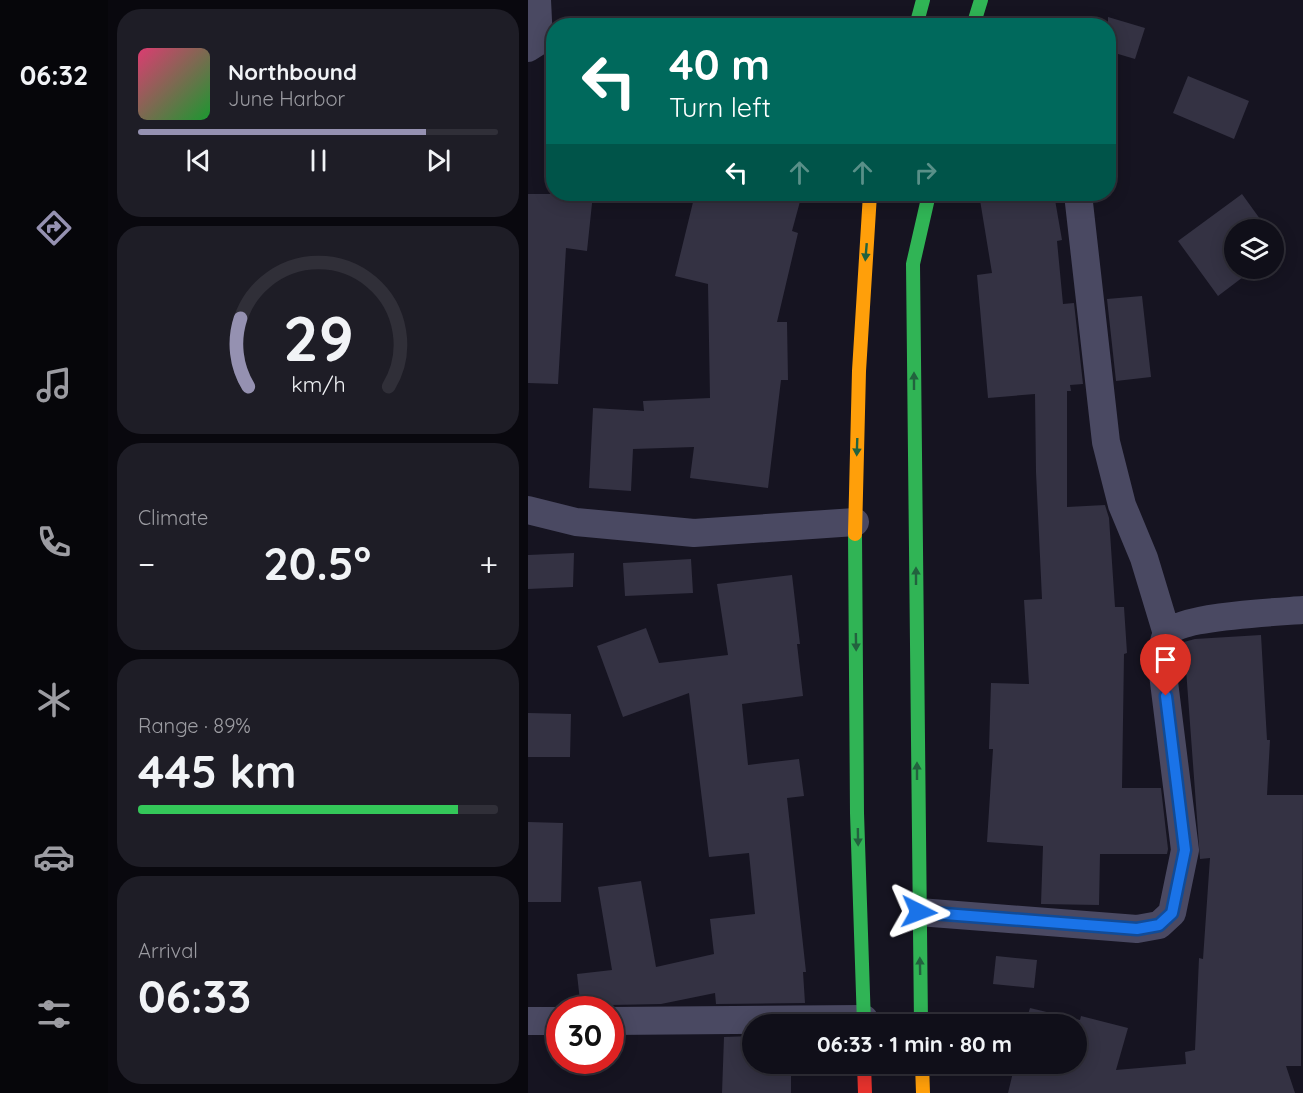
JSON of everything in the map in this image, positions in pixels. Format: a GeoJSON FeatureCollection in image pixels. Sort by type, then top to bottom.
{"type":"FeatureCollection","features":[{"type":"Feature","properties":{"kind":"main road"},"geometry":{"type":"LineString","coordinates":[[918,18],[923,0]]}},
{"type":"Feature","properties":{"kind":"main road"},"geometry":{"type":"LineString","coordinates":[[975,18],[981,0]]}},
{"type":"Feature","properties":{"kind":"main road"},"geometry":{"type":"LineString","coordinates":[[864,1014],[859,902],[855,522],[861,302],[869,201]]}},
{"type":"Feature","properties":{"kind":"main road"},"geometry":{"type":"LineString","coordinates":[[921,1014],[913,264],[926,201]]}},
{"type":"Feature","properties":{"kind":"main road"},"geometry":{"type":"LineString","coordinates":[[864,1074],[864,1093]]}},
{"type":"Feature","properties":{"kind":"main road"},"geometry":{"type":"LineString","coordinates":[[922,1074],[923,1093]]}},
{"type":"Feature","properties":{"kind":"street"},"geometry":{"type":"LineString","coordinates":[[528,48],[539,41],[537,0]]}},
{"type":"Feature","properties":{"kind":"street"},"geometry":{"type":"LineString","coordinates":[[919,912],[1137,929],[1159,925],[1172,913],[1185,850],[1163,674],[1163,648],[1167,634],[1144,558],[1122,505],[1106,442],[1079,201]]}},
{"type":"Feature","properties":{"kind":"street"},"geometry":{"type":"LineString","coordinates":[[528,510],[576,522],[694,533],[855,522]]}},
{"type":"Feature","properties":{"kind":"street"},"geometry":{"type":"LineString","coordinates":[[1167,634],[1176,627],[1206,620],[1303,610]]}},
{"type":"Feature","properties":{"kind":"street"},"geometry":{"type":"LineString","coordinates":[[528,1021],[546,1021]]}},
{"type":"Feature","properties":{"kind":"street"},"geometry":{"type":"LineString","coordinates":[[624,1021],[742,1022]]}},
{"type":"Feature","properties":{"kind":"building"},"geometry":{"type":"Polygon","coordinates":[[[1116,19],[1145,28],[1135,59],[1116,53],[1116,19]]]}},
{"type":"Feature","properties":{"kind":"building"},"geometry":{"type":"Polygon","coordinates":[[[1188,76],[1249,101],[1234,139],[1173,113],[1188,76]]]}},
{"type":"Feature","properties":{"kind":"building"},"geometry":{"type":"Polygon","coordinates":[[[528,194],[546,194],[546,201],[592,201],[587,251],[566,248],[558,384],[528,383],[528,194]]]}},
{"type":"Feature","properties":{"kind":"building"},"geometry":{"type":"Polygon","coordinates":[[[1242,194],[1260,219],[1224,219],[1224,279],[1240,279],[1218,296],[1178,241],[1242,194]]]}},
{"type":"Feature","properties":{"kind":"building"},"geometry":{"type":"Polygon","coordinates":[[[693,201],[800,201],[792,231],[798,233],[777,322],[787,322],[788,380],[781,380],[768,488],[690,478],[694,447],[633,449],[631,491],[589,488],[593,408],[644,411],[643,401],[710,398],[708,284],[675,276],[693,201]]]}},
{"type":"Feature","properties":{"kind":"building"},"geometry":{"type":"Polygon","coordinates":[[[980,201],[1055,201],[1062,240],[1057,241],[1063,304],[1074,303],[1083,384],[1070,385],[1071,391],[1067,391],[1067,507],[1105,505],[1109,518],[1115,607],[1124,607],[1127,653],[1124,654],[1122,788],[1161,788],[1168,849],[1167,854],[1100,854],[1099,905],[1041,904],[1043,846],[987,842],[993,749],[989,749],[991,683],[1029,684],[1024,600],[1042,599],[1035,394],[988,398],[977,275],[992,273],[980,201]]]}},
{"type":"Feature","properties":{"kind":"building"},"geometry":{"type":"Polygon","coordinates":[[[1142,296],[1151,377],[1116,381],[1107,299],[1142,296]]]}},
{"type":"Feature","properties":{"kind":"building"},"geometry":{"type":"Polygon","coordinates":[[[574,553],[573,587],[528,589],[528,555],[574,553]]]}},
{"type":"Feature","properties":{"kind":"building"},"geometry":{"type":"Polygon","coordinates":[[[691,559],[693,593],[625,596],[623,563],[691,559]]]}},
{"type":"Feature","properties":{"kind":"building"},"geometry":{"type":"Polygon","coordinates":[[[792,575],[803,696],[742,704],[748,765],[799,759],[804,796],[787,798],[806,972],[803,972],[805,1003],[716,1004],[715,993],[661,1004],[624,1005],[624,996],[579,996],[577,974],[612,970],[598,887],[641,881],[656,967],[714,954],[710,919],[755,914],[749,853],[709,857],[689,693],[623,717],[597,646],[646,628],[659,663],[728,655],[717,584],[792,575]]]}},
{"type":"Feature","properties":{"kind":"building"},"geometry":{"type":"Polygon","coordinates":[[[1261,635],[1267,740],[1270,740],[1267,795],[1303,795],[1301,1066],[1286,1066],[1295,1093],[1008,1093],[1013,1074],[1087,1074],[1087,1018],[1128,1028],[1116,1070],[1186,1064],[1185,1052],[1195,1050],[1199,958],[1203,959],[1210,858],[1200,859],[1184,642],[1195,639],[1261,635]]]}},
{"type":"Feature","properties":{"kind":"building"},"geometry":{"type":"Polygon","coordinates":[[[528,713],[571,714],[570,757],[528,757],[528,713]]]}},
{"type":"Feature","properties":{"kind":"building"},"geometry":{"type":"Polygon","coordinates":[[[528,822],[563,823],[561,902],[528,902],[528,822]]]}},
{"type":"Feature","properties":{"kind":"building"},"geometry":{"type":"Polygon","coordinates":[[[996,956],[1037,960],[1034,988],[993,984],[996,956]]]}},
{"type":"Feature","properties":{"kind":"building"},"geometry":{"type":"Polygon","coordinates":[[[1030,1008],[1055,1014],[1028,1014],[1030,1008]]]}},
{"type":"Feature","properties":{"kind":"building"},"geometry":{"type":"Polygon","coordinates":[[[742,1036],[742,1074],[791,1074],[791,1093],[722,1093],[724,1037],[742,1036]]]}},
{"type":"Feature","properties":{"kind":"traffic: fast"},"geometry":{"type":"LineString","coordinates":[[918,18],[923,0]]}},
{"type":"Feature","properties":{"kind":"traffic: fast"},"geometry":{"type":"LineString","coordinates":[[975,18],[981,0]]}},
{"type":"Feature","properties":{"kind":"traffic: fast"},"geometry":{"type":"LineString","coordinates":[[921,1014],[913,264],[927,201]]}},
{"type":"Feature","properties":{"kind":"traffic: fast"},"geometry":{"type":"LineString","coordinates":[[855,534],[857,813],[864,1014]]}},
{"type":"Feature","properties":{"kind":"traffic: slow"},"geometry":{"type":"LineString","coordinates":[[855,534],[859,371],[870,201]]}},
{"type":"Feature","properties":{"kind":"traffic: slow"},"geometry":{"type":"LineString","coordinates":[[922,1074],[923,1093]]}},
{"type":"Feature","properties":{"kind":"traffic: jam"},"geometry":{"type":"LineString","coordinates":[[864,1074],[865,1093]]}},
{"type":"Feature","properties":{"kind":"route"},"geometry":{"type":"LineString","coordinates":[[919,912],[1086,923],[1137,929],[1159,925],[1172,913],[1185,850],[1166,696]]}}]}
